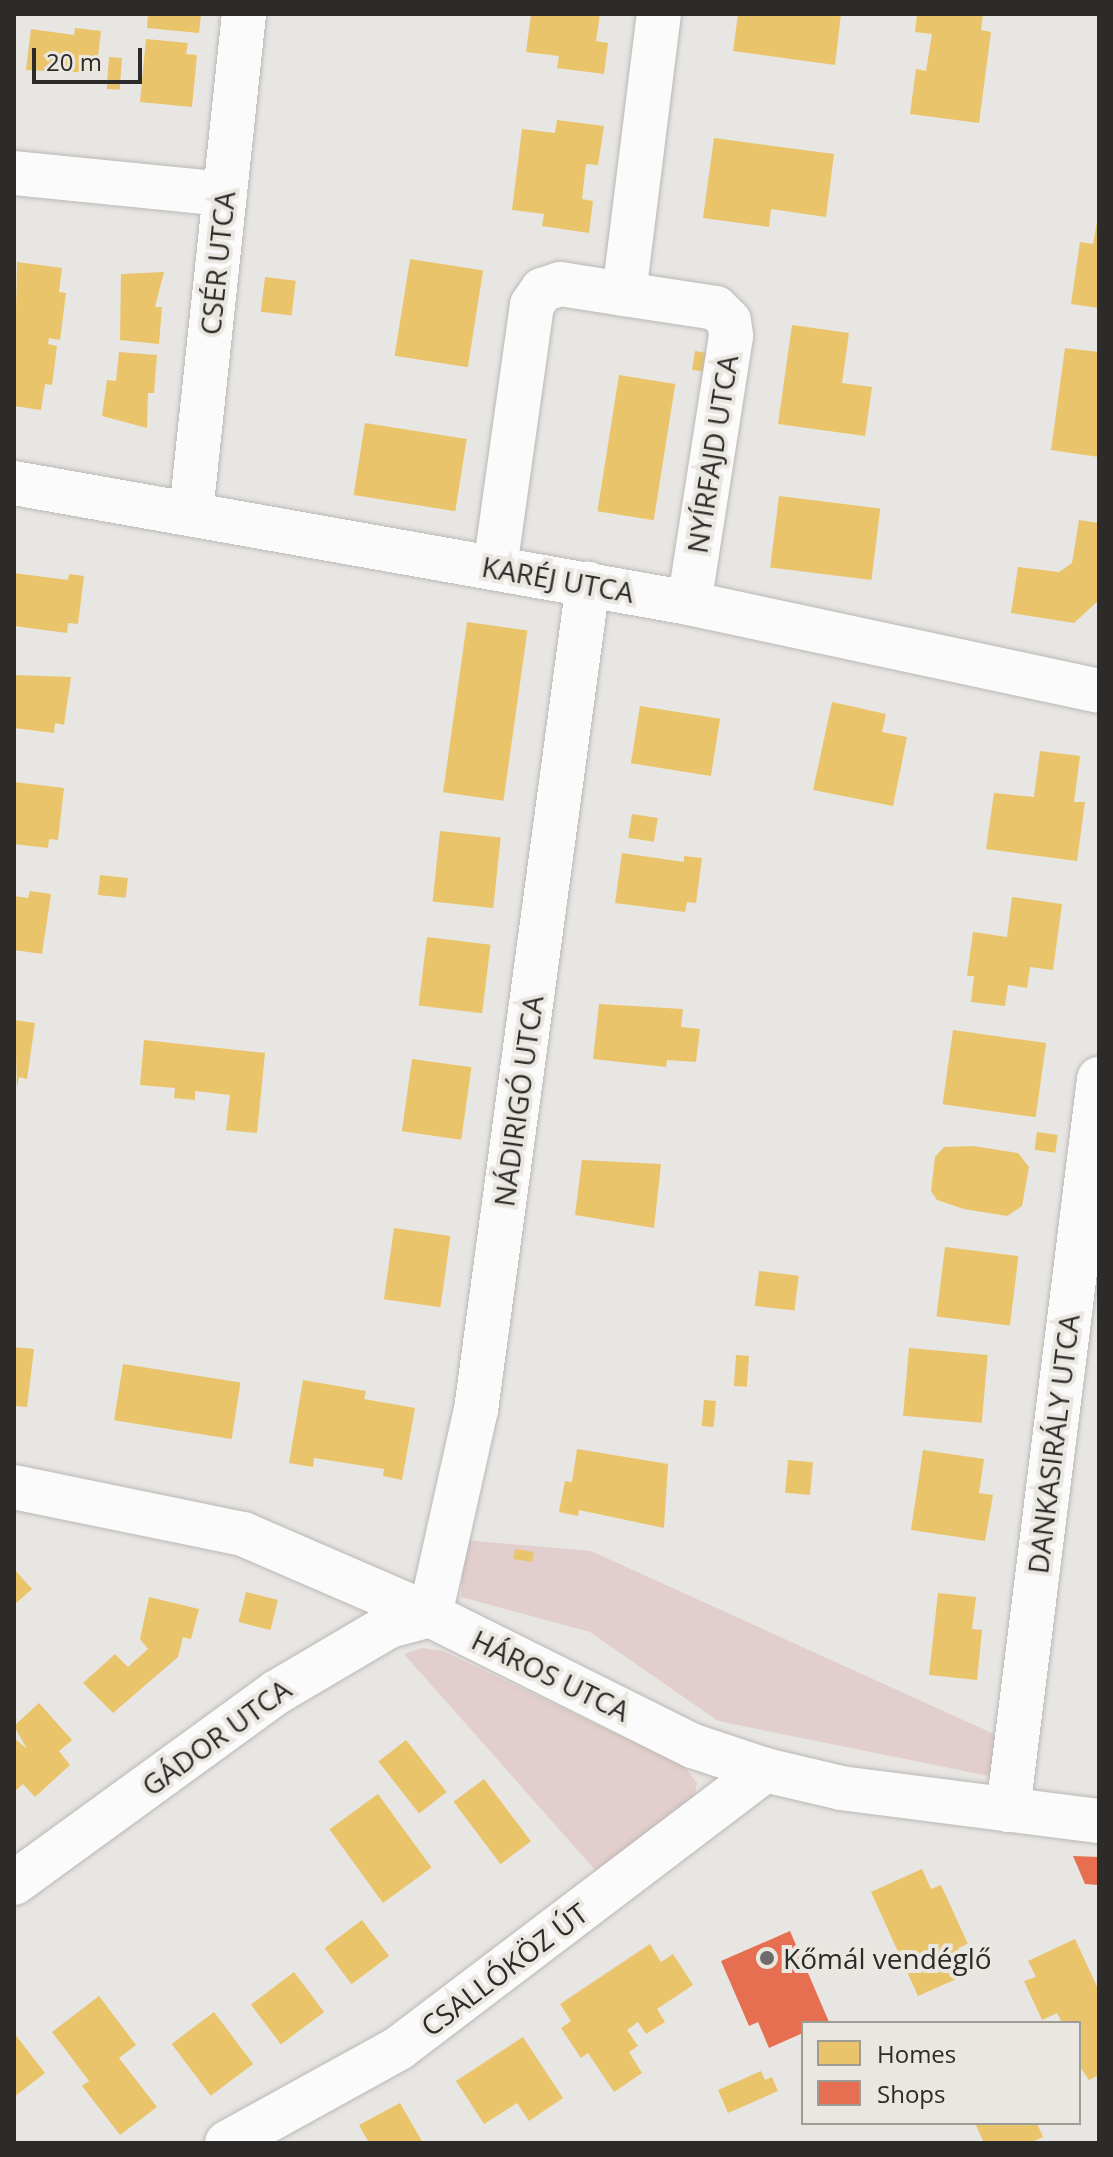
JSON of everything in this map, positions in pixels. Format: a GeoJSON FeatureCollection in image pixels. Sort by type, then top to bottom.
{"type":"FeatureCollection","features":[{"type":"Feature","properties":{"kind":"street","name":"CSÉR UTCA"},"geometry":{"type":"LineString","coordinates":[[191,513],[244,14]]}},
{"type":"Feature","properties":{"kind":"street"},"geometry":{"type":"LineString","coordinates":[[624,294],[659,14]]}},
{"type":"Feature","properties":{"kind":"street"},"geometry":{"type":"LineString","coordinates":[[14,173],[225,194]]}},
{"type":"Feature","properties":{"kind":"street","name":"NYÍRFAJD UTCA"},"geometry":{"type":"LineString","coordinates":[[495,568],[532,305],[542,290],[560,284],[716,308],[729,321],[731,336],[689,603]]}},
{"type":"Feature","properties":{"kind":"street","name":"KARÉJ UTCA"},"geometry":{"type":"LineString","coordinates":[[14,483],[689,603],[1099,691]]}},
{"type":"Feature","properties":{"kind":"street","name":"NÁDIRIGÓ UTCA"},"geometry":{"type":"LineString","coordinates":[[430,1615],[476,1410],[588,584]]}},
{"type":"Feature","properties":{"kind":"street","name":"DANKASIRÁLY UTCA"},"geometry":{"type":"LineString","coordinates":[[1008,1810],[1089,1245],[1099,1079]]}},
{"type":"Feature","properties":{"kind":"street","name":"HÁROS UTCA"},"geometry":{"type":"LineString","coordinates":[[14,1487],[243,1534],[430,1615],[693,1746],[765,1770],[841,1788],[1099,1821]]}},
{"type":"Feature","properties":{"kind":"street","name":"GÁDOR UTCA"},"geometry":{"type":"LineString","coordinates":[[14,1883],[277,1692],[389,1626],[430,1615]]}},
{"type":"Feature","properties":{"kind":"street","name":"CSALLÓKÖZ ÚT"},"geometry":{"type":"LineString","coordinates":[[227,2143],[399,2048],[765,1770]]}},
{"type":"Feature","properties":{"kind":"shaded area"},"geometry":{"type":"Polygon","coordinates":[[[464,1540],[591,1551],[1005,1739],[994,1777],[718,1721],[590,1632],[461,1597],[464,1540]]]}},
{"type":"Feature","properties":{"kind":"shaded area"},"geometry":{"type":"Polygon","coordinates":[[[422,1648],[443,1651],[684,1766],[697,1783],[694,1799],[596,1871],[404,1654],[422,1648]]]}},
{"type":"Feature","properties":{"kind":"building: Homes"},"geometry":{"type":"Polygon","coordinates":[[[148,14],[201,14],[199,33],[147,28],[148,14]]]}},
{"type":"Feature","properties":{"kind":"building: Homes"},"geometry":{"type":"Polygon","coordinates":[[[531,14],[600,14],[596,41],[608,43],[604,74],[557,68],[559,56],[526,52],[531,14]]]}},
{"type":"Feature","properties":{"kind":"building: Homes"},"geometry":{"type":"Polygon","coordinates":[[[738,14],[841,14],[835,65],[733,51],[738,14]]]}},
{"type":"Feature","properties":{"kind":"building: Homes"},"geometry":{"type":"Polygon","coordinates":[[[917,14],[983,14],[981,30],[991,32],[979,123],[910,114],[916,69],[926,71],[932,34],[915,32],[917,14]]]}},
{"type":"Feature","properties":{"kind":"building: Homes"},"geometry":{"type":"Polygon","coordinates":[[[75,28],[101,31],[96,73],[26,70],[31,29],[74,35],[75,28]]]}},
{"type":"Feature","properties":{"kind":"building: Homes"},"geometry":{"type":"Polygon","coordinates":[[[146,39],[188,43],[186,54],[197,55],[192,107],[140,102],[146,39]]]}},
{"type":"Feature","properties":{"kind":"building: Homes"},"geometry":{"type":"Polygon","coordinates":[[[109,57],[122,58],[120,90],[107,89],[109,57]]]}},
{"type":"Feature","properties":{"kind":"building: Homes"},"geometry":{"type":"Polygon","coordinates":[[[557,120],[604,126],[598,165],[586,164],[582,199],[593,201],[589,233],[542,226],[544,214],[512,210],[522,129],[555,133],[557,120]]]}},
{"type":"Feature","properties":{"kind":"building: Homes"},"geometry":{"type":"Polygon","coordinates":[[[714,138],[834,154],[826,217],[771,209],[769,227],[703,218],[714,138]]]}},
{"type":"Feature","properties":{"kind":"building: Homes"},"geometry":{"type":"Polygon","coordinates":[[[1099,211],[1099,308],[1071,304],[1080,242],[1093,244],[1099,211]]]}},
{"type":"Feature","properties":{"kind":"building: Homes"},"geometry":{"type":"Polygon","coordinates":[[[410,259],[483,271],[468,367],[395,356],[410,259]]]}},
{"type":"Feature","properties":{"kind":"building: Homes"},"geometry":{"type":"Polygon","coordinates":[[[17,262],[62,268],[59,292],[66,293],[60,340],[49,338],[48,344],[57,346],[52,385],[45,384],[41,410],[14,406],[17,262]]]}},
{"type":"Feature","properties":{"kind":"building: Homes"},"geometry":{"type":"Polygon","coordinates":[[[164,272],[155,307],[162,307],[159,344],[120,340],[121,274],[164,272]]]}},
{"type":"Feature","properties":{"kind":"building: Homes"},"geometry":{"type":"Polygon","coordinates":[[[265,277],[296,281],[292,316],[261,312],[265,277]]]}},
{"type":"Feature","properties":{"kind":"building: Homes"},"geometry":{"type":"Polygon","coordinates":[[[792,325],[849,333],[842,383],[872,387],[865,436],[778,424],[792,325]]]}},
{"type":"Feature","properties":{"kind":"building: Homes"},"geometry":{"type":"Polygon","coordinates":[[[1065,348],[1099,352],[1099,457],[1051,450],[1065,348]]]}},
{"type":"Feature","properties":{"kind":"building: Homes"},"geometry":{"type":"Polygon","coordinates":[[[695,351],[707,353],[704,372],[692,370],[695,351]]]}},
{"type":"Feature","properties":{"kind":"building: Homes"},"geometry":{"type":"Polygon","coordinates":[[[119,352],[157,355],[154,393],[148,393],[147,428],[102,416],[107,380],[116,381],[119,352]]]}},
{"type":"Feature","properties":{"kind":"building: Homes"},"geometry":{"type":"Polygon","coordinates":[[[619,375],[675,384],[654,520],[597,511],[619,375]]]}},
{"type":"Feature","properties":{"kind":"building: Homes"},"geometry":{"type":"Polygon","coordinates":[[[365,423],[467,439],[455,511],[354,495],[365,423]]]}},
{"type":"Feature","properties":{"kind":"building: Homes"},"geometry":{"type":"Polygon","coordinates":[[[779,496],[880,508],[871,580],[770,567],[779,496]]]}},
{"type":"Feature","properties":{"kind":"building: Homes"},"geometry":{"type":"Polygon","coordinates":[[[1079,520],[1099,523],[1099,600],[1074,623],[1011,613],[1018,567],[1059,572],[1072,563],[1079,520]]]}},
{"type":"Feature","properties":{"kind":"building: Homes"},"geometry":{"type":"Polygon","coordinates":[[[14,573],[68,580],[69,574],[84,576],[78,624],[68,623],[67,633],[14,626],[14,573]]]}},
{"type":"Feature","properties":{"kind":"building: Homes"},"geometry":{"type":"Polygon","coordinates":[[[467,622],[527,630],[503,801],[443,792],[467,622]]]}},
{"type":"Feature","properties":{"kind":"building: Homes"},"geometry":{"type":"Polygon","coordinates":[[[14,675],[71,677],[64,725],[55,723],[54,733],[14,728],[14,675]]]}},
{"type":"Feature","properties":{"kind":"building: Homes"},"geometry":{"type":"Polygon","coordinates":[[[832,702],[886,714],[882,732],[907,737],[893,806],[813,790],[832,702]]]}},
{"type":"Feature","properties":{"kind":"building: Homes"},"geometry":{"type":"Polygon","coordinates":[[[640,706],[720,719],[711,776],[631,763],[640,706]]]}},
{"type":"Feature","properties":{"kind":"building: Homes"},"geometry":{"type":"Polygon","coordinates":[[[1040,751],[1080,756],[1074,802],[1085,802],[1077,861],[986,849],[994,793],[1034,797],[1040,751]]]}},
{"type":"Feature","properties":{"kind":"building: Homes"},"geometry":{"type":"Polygon","coordinates":[[[14,782],[64,788],[58,840],[49,839],[48,848],[14,844],[14,782]]]}},
{"type":"Feature","properties":{"kind":"building: Homes"},"geometry":{"type":"Polygon","coordinates":[[[632,814],[658,818],[654,842],[628,838],[632,814]]]}},
{"type":"Feature","properties":{"kind":"building: Homes"},"geometry":{"type":"Polygon","coordinates":[[[440,831],[501,837],[493,908],[433,902],[440,831]]]}},
{"type":"Feature","properties":{"kind":"building: Homes"},"geometry":{"type":"Polygon","coordinates":[[[622,853],[684,862],[684,856],[702,858],[696,903],[687,902],[685,912],[615,903],[622,853]]]}},
{"type":"Feature","properties":{"kind":"building: Homes"},"geometry":{"type":"Polygon","coordinates":[[[100,875],[128,878],[126,898],[98,895],[100,875]]]}},
{"type":"Feature","properties":{"kind":"building: Homes"},"geometry":{"type":"Polygon","coordinates":[[[30,891],[51,894],[42,954],[14,950],[14,896],[28,898],[30,891]]]}},
{"type":"Feature","properties":{"kind":"building: Homes"},"geometry":{"type":"Polygon","coordinates":[[[1012,897],[1062,904],[1053,970],[1030,967],[1027,988],[1008,985],[1005,1006],[971,1002],[974,976],[967,976],[973,932],[1007,937],[1012,897]]]}},
{"type":"Feature","properties":{"kind":"building: Homes"},"geometry":{"type":"Polygon","coordinates":[[[427,937],[491,945],[482,1013],[419,1005],[427,937]]]}},
{"type":"Feature","properties":{"kind":"building: Homes"},"geometry":{"type":"Polygon","coordinates":[[[599,1004],[683,1009],[681,1027],[700,1029],[696,1062],[667,1060],[666,1067],[593,1059],[599,1004]]]}},
{"type":"Feature","properties":{"kind":"building: Homes"},"geometry":{"type":"Polygon","coordinates":[[[15,1020],[35,1023],[27,1079],[19,1077],[17,1088],[15,1020]]]}},
{"type":"Feature","properties":{"kind":"building: Homes"},"geometry":{"type":"Polygon","coordinates":[[[953,1030],[1046,1043],[1036,1117],[943,1104],[953,1030]]]}},
{"type":"Feature","properties":{"kind":"building: Homes"},"geometry":{"type":"Polygon","coordinates":[[[144,1040],[265,1053],[257,1133],[226,1130],[230,1095],[195,1091],[195,1100],[174,1098],[175,1088],[140,1085],[144,1040]]]}},
{"type":"Feature","properties":{"kind":"building: Homes"},"geometry":{"type":"Polygon","coordinates":[[[412,1059],[471,1067],[461,1140],[402,1131],[412,1059]]]}},
{"type":"Feature","properties":{"kind":"building: Homes"},"geometry":{"type":"Polygon","coordinates":[[[1037,1132],[1058,1135],[1055,1153],[1034,1150],[1037,1132]]]}},
{"type":"Feature","properties":{"kind":"building: Homes"},"geometry":{"type":"Polygon","coordinates":[[[973,1146],[1018,1153],[1029,1167],[1022,1206],[1007,1216],[964,1209],[937,1200],[931,1191],[935,1157],[944,1147],[973,1146]]]}},
{"type":"Feature","properties":{"kind":"building: Homes"},"geometry":{"type":"Polygon","coordinates":[[[582,1160],[661,1164],[654,1228],[575,1215],[582,1160]]]}},
{"type":"Feature","properties":{"kind":"building: Homes"},"geometry":{"type":"Polygon","coordinates":[[[394,1228],[450,1236],[440,1307],[384,1299],[394,1228]]]}},
{"type":"Feature","properties":{"kind":"building: Homes"},"geometry":{"type":"Polygon","coordinates":[[[945,1247],[1018,1256],[1010,1325],[936,1316],[945,1247]]]}},
{"type":"Feature","properties":{"kind":"building: Homes"},"geometry":{"type":"Polygon","coordinates":[[[759,1271],[799,1276],[794,1311],[755,1306],[759,1271]]]}},
{"type":"Feature","properties":{"kind":"building: Homes"},"geometry":{"type":"Polygon","coordinates":[[[14,1347],[34,1349],[27,1407],[14,1406],[14,1347]]]}},
{"type":"Feature","properties":{"kind":"building: Homes"},"geometry":{"type":"Polygon","coordinates":[[[909,1348],[988,1355],[982,1423],[903,1416],[909,1348]]]}},
{"type":"Feature","properties":{"kind":"building: Homes"},"geometry":{"type":"Polygon","coordinates":[[[736,1355],[749,1356],[747,1387],[734,1386],[736,1355]]]}},
{"type":"Feature","properties":{"kind":"building: Homes"},"geometry":{"type":"Polygon","coordinates":[[[123,1364],[241,1383],[232,1439],[114,1420],[123,1364]]]}},
{"type":"Feature","properties":{"kind":"building: Homes"},"geometry":{"type":"Polygon","coordinates":[[[303,1380],[366,1391],[364,1399],[415,1408],[402,1480],[383,1476],[384,1469],[314,1458],[313,1467],[289,1463],[303,1380]]]}},
{"type":"Feature","properties":{"kind":"building: Homes"},"geometry":{"type":"Polygon","coordinates":[[[704,1400],[716,1401],[714,1427],[702,1426],[704,1400]]]}},
{"type":"Feature","properties":{"kind":"building: Homes"},"geometry":{"type":"Polygon","coordinates":[[[577,1449],[668,1464],[664,1528],[579,1510],[578,1516],[559,1512],[565,1481],[572,1482],[577,1449]]]}},
{"type":"Feature","properties":{"kind":"building: Homes"},"geometry":{"type":"Polygon","coordinates":[[[923,1450],[984,1459],[979,1493],[993,1495],[985,1541],[911,1530],[923,1450]]]}},
{"type":"Feature","properties":{"kind":"building: Homes"},"geometry":{"type":"Polygon","coordinates":[[[788,1460],[813,1462],[810,1495],[785,1493],[788,1460]]]}},
{"type":"Feature","properties":{"kind":"building: Homes"},"geometry":{"type":"Polygon","coordinates":[[[515,1549],[534,1552],[532,1562],[513,1559],[515,1549]]]}},
{"type":"Feature","properties":{"kind":"building: Homes"},"geometry":{"type":"Polygon","coordinates":[[[14,1569],[32,1589],[14,1605],[14,1569]]]}},
{"type":"Feature","properties":{"kind":"building: Homes"},"geometry":{"type":"Polygon","coordinates":[[[246,1592],[278,1600],[271,1630],[239,1622],[246,1592]]]}},
{"type":"Feature","properties":{"kind":"building: Homes"},"geometry":{"type":"Polygon","coordinates":[[[938,1593],[976,1597],[972,1629],[982,1630],[977,1680],[929,1675],[938,1593]]]}},
{"type":"Feature","properties":{"kind":"building: Homes"},"geometry":{"type":"Polygon","coordinates":[[[149,1597],[199,1609],[191,1639],[183,1637],[178,1657],[113,1713],[83,1683],[115,1654],[128,1667],[148,1649],[140,1639],[149,1597]]]}},
{"type":"Feature","properties":{"kind":"building: Homes"},"geometry":{"type":"Polygon","coordinates":[[[39,1703],[72,1740],[59,1751],[70,1765],[35,1797],[23,1784],[14,1792],[14,1738],[27,1749],[14,1726],[39,1703]]]}},
{"type":"Feature","properties":{"kind":"building: Homes"},"geometry":{"type":"Polygon","coordinates":[[[406,1740],[447,1792],[419,1814],[378,1762],[406,1740]]]}},
{"type":"Feature","properties":{"kind":"building: Homes"},"geometry":{"type":"Polygon","coordinates":[[[484,1779],[531,1841],[501,1864],[454,1802],[484,1779]]]}},
{"type":"Feature","properties":{"kind":"building: Homes"},"geometry":{"type":"Polygon","coordinates":[[[378,1794],[431,1868],[383,1903],[329,1829],[378,1794]]]}},
{"type":"Feature","properties":{"kind":"building: Homes"},"geometry":{"type":"Polygon","coordinates":[[[922,1869],[931,1889],[941,1885],[968,1944],[958,1948],[970,1973],[918,1996],[871,1892],[922,1869]]]}},
{"type":"Feature","properties":{"kind":"building: Homes"},"geometry":{"type":"Polygon","coordinates":[[[362,1920],[389,1956],[352,1984],[324,1948],[362,1920]]]}},
{"type":"Feature","properties":{"kind":"building: Homes"},"geometry":{"type":"Polygon","coordinates":[[[1075,1939],[1099,1991],[1099,2075],[1089,2080],[1081,2068],[1081,2021],[1061,2021],[1057,2013],[1042,2020],[1024,1981],[1036,1977],[1028,1961],[1075,1939]]]}},
{"type":"Feature","properties":{"kind":"building: Homes"},"geometry":{"type":"Polygon","coordinates":[[[650,1944],[661,1962],[673,1954],[693,1985],[657,2009],[665,2022],[646,2034],[638,2022],[627,2030],[638,2046],[629,2052],[642,2073],[614,2092],[588,2053],[581,2058],[561,2028],[571,2021],[560,2004],[650,1944]]]}},
{"type":"Feature","properties":{"kind":"building: Homes"},"geometry":{"type":"Polygon","coordinates":[[[294,1972],[324,2012],[281,2044],[251,2004],[294,1972]]]}},
{"type":"Feature","properties":{"kind":"building: Homes"},"geometry":{"type":"Polygon","coordinates":[[[99,1996],[136,2045],[119,2058],[157,2107],[120,2135],[82,2086],[89,2081],[52,2032],[99,1996]]]}},
{"type":"Feature","properties":{"kind":"building: Homes"},"geometry":{"type":"Polygon","coordinates":[[[214,2012],[253,2064],[211,2096],[172,2044],[214,2012]]]}},
{"type":"Feature","properties":{"kind":"building: Homes"},"geometry":{"type":"Polygon","coordinates":[[[14,2033],[45,2073],[14,2097],[14,2033]]]}},
{"type":"Feature","properties":{"kind":"building: Homes"},"geometry":{"type":"Polygon","coordinates":[[[523,2037],[563,2098],[529,2121],[517,2103],[484,2124],[456,2081],[523,2037]]]}},
{"type":"Feature","properties":{"kind":"building: Homes"},"geometry":{"type":"Polygon","coordinates":[[[761,2071],[765,2080],[772,2077],[778,2091],[728,2113],[718,2090],[761,2071]]]}},
{"type":"Feature","properties":{"kind":"building: Homes"},"geometry":{"type":"Polygon","coordinates":[[[400,2103],[423,2143],[369,2143],[359,2125],[400,2103]]]}},
{"type":"Feature","properties":{"kind":"building: Homes"},"geometry":{"type":"Polygon","coordinates":[[[976,2125],[1038,2125],[1043,2137],[1030,2143],[984,2143],[976,2125]]]}},
{"type":"Feature","properties":{"kind":"building: Shops"},"geometry":{"type":"Polygon","coordinates":[[[1073,1856],[1099,1857],[1099,1885],[1085,1884],[1073,1856]]]}},
{"type":"Feature","properties":{"kind":"building: Shops"},"geometry":{"type":"Polygon","coordinates":[[[790,1931],[829,2021],[801,2021],[801,2034],[769,2048],[758,2022],[749,2026],[721,1961],[790,1931]]]}},
{"type":"Feature","properties":{"kind":"place","name":"Kőmál vendéglő"},"geometry":{"type":"Point","coordinates":[767,1958]}}]}
